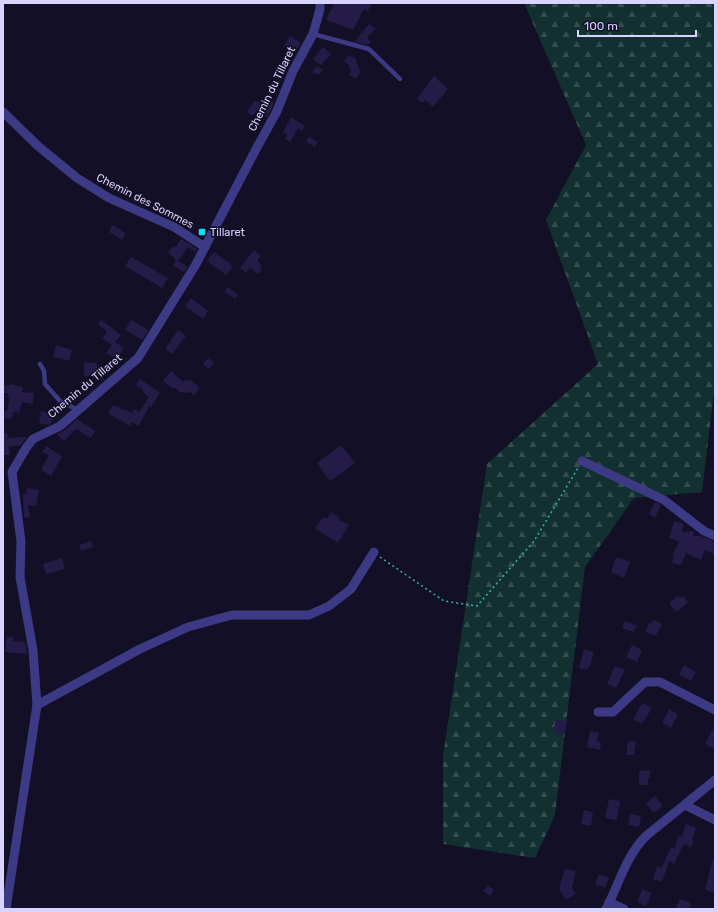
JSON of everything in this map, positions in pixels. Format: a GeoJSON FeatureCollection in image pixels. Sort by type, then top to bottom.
{"type":"FeatureCollection","features":[{"type":"Feature","properties":{"kind":"street","name":"Chemin du Tillaret"},"geometry":{"type":"LineString","coordinates":[[6,909],[37,705],[33,650],[20,577],[21,541],[7,473],[33,439],[60,426],[138,358],[195,266],[277,111],[293,71],[314,34],[320,3]]}},
{"type":"Feature","properties":{"kind":"street","name":"Chemin des Sommes"},"geometry":{"type":"LineString","coordinates":[[3,112],[38,146],[77,178],[109,198],[174,227],[205,247]]}},
{"type":"Feature","properties":{"kind":"street"},"geometry":{"type":"LineString","coordinates":[[582,461],[664,500],[704,531],[715,536]]}},
{"type":"Feature","properties":{"kind":"street"},"geometry":{"type":"LineString","coordinates":[[37,705],[140,649],[188,627],[232,615],[309,615],[329,606],[351,589],[374,552]]}},
{"type":"Feature","properties":{"kind":"street"},"geometry":{"type":"LineString","coordinates":[[598,712],[612,712],[645,682],[660,682],[715,710]]}},
{"type":"Feature","properties":{"kind":"street"},"geometry":{"type":"LineString","coordinates":[[624,909],[607,906],[637,844],[715,780]]}},
{"type":"Feature","properties":{"kind":"street"},"geometry":{"type":"LineString","coordinates":[[685,806],[715,820]]}},
{"type":"Feature","properties":{"kind":"lane"},"geometry":{"type":"LineString","coordinates":[[314,34],[369,49],[400,78]]}},
{"type":"Feature","properties":{"kind":"lane"},"geometry":{"type":"LineString","coordinates":[[40,364],[44,371],[45,384],[60,401],[78,410]]}},
{"type":"Feature","properties":{"kind":"path"},"geometry":{"type":"LineString","coordinates":[[374,552],[444,601],[477,606],[534,541],[582,461]]}},
{"type":"Feature","properties":{"kind":"green space"},"geometry":{"type":"Polygon","coordinates":[[[524,3],[715,3],[715,383],[702,492],[634,498],[585,567],[555,815],[535,858],[443,844],[443,756],[487,464],[598,364],[546,220],[586,145],[524,3]]]}},
{"type":"Feature","properties":{"kind":"building"},"geometry":{"type":"Polygon","coordinates":[[[334,3],[368,3],[372,6],[367,11],[364,9],[353,30],[326,20],[334,3]]]}},
{"type":"Feature","properties":{"kind":"building"},"geometry":{"type":"Polygon","coordinates":[[[369,24],[376,28],[367,38],[371,42],[368,45],[355,41],[369,24]]]}},
{"type":"Feature","properties":{"kind":"building"},"geometry":{"type":"Polygon","coordinates":[[[290,36],[301,43],[296,52],[284,46],[290,36]]]}},
{"type":"Feature","properties":{"kind":"building"},"geometry":{"type":"Polygon","coordinates":[[[323,47],[331,54],[321,65],[313,59],[323,47]]]}},
{"type":"Feature","properties":{"kind":"building"},"geometry":{"type":"Polygon","coordinates":[[[348,55],[355,58],[359,70],[361,71],[356,79],[349,75],[351,72],[348,64],[344,62],[348,55]]]}},
{"type":"Feature","properties":{"kind":"building"},"geometry":{"type":"Polygon","coordinates":[[[317,66],[323,70],[319,75],[312,72],[317,66]]]}},
{"type":"Feature","properties":{"kind":"building"},"geometry":{"type":"Polygon","coordinates":[[[434,76],[448,89],[433,107],[425,100],[422,103],[417,99],[434,76]]]}},
{"type":"Feature","properties":{"kind":"building"},"geometry":{"type":"Polygon","coordinates":[[[264,99],[274,103],[267,117],[257,110],[253,116],[247,112],[255,100],[261,104],[264,99]]]}},
{"type":"Feature","properties":{"kind":"building"},"geometry":{"type":"Polygon","coordinates":[[[291,117],[305,126],[302,131],[298,128],[290,142],[285,139],[287,135],[283,132],[291,117]]]}},
{"type":"Feature","properties":{"kind":"building"},"geometry":{"type":"Polygon","coordinates":[[[309,137],[318,142],[315,147],[306,142],[309,137]]]}},
{"type":"Feature","properties":{"kind":"building"},"geometry":{"type":"Polygon","coordinates":[[[112,225],[126,233],[122,240],[109,232],[112,225]]]}},
{"type":"Feature","properties":{"kind":"building"},"geometry":{"type":"Polygon","coordinates":[[[181,239],[197,249],[196,252],[188,247],[178,261],[168,253],[173,246],[175,248],[181,239]]]}},
{"type":"Feature","properties":{"kind":"building"},"geometry":{"type":"Polygon","coordinates":[[[254,250],[261,256],[257,261],[262,265],[260,268],[262,270],[258,274],[250,268],[246,273],[240,268],[254,250]]]}},
{"type":"Feature","properties":{"kind":"building"},"geometry":{"type":"Polygon","coordinates":[[[214,252],[233,266],[226,275],[207,261],[214,252]]]}},
{"type":"Feature","properties":{"kind":"building"},"geometry":{"type":"Polygon","coordinates":[[[131,257],[168,278],[162,288],[125,266],[131,257]]]}},
{"type":"Feature","properties":{"kind":"building"},"geometry":{"type":"Polygon","coordinates":[[[176,260],[188,267],[184,272],[173,266],[176,260]]]}},
{"type":"Feature","properties":{"kind":"building"},"geometry":{"type":"Polygon","coordinates":[[[228,287],[238,295],[235,299],[224,292],[228,287]]]}},
{"type":"Feature","properties":{"kind":"building"},"geometry":{"type":"Polygon","coordinates":[[[191,298],[208,311],[203,319],[185,306],[191,298]]]}},
{"type":"Feature","properties":{"kind":"building"},"geometry":{"type":"Polygon","coordinates":[[[101,320],[121,335],[115,342],[124,348],[119,355],[117,354],[114,358],[106,353],[112,345],[102,339],[107,332],[98,324],[101,320]]]}},
{"type":"Feature","properties":{"kind":"building"},"geometry":{"type":"Polygon","coordinates":[[[131,320],[149,330],[142,340],[125,330],[131,320]]]}},
{"type":"Feature","properties":{"kind":"building"},"geometry":{"type":"Polygon","coordinates":[[[178,330],[186,336],[172,354],[165,349],[178,330]]]}},
{"type":"Feature","properties":{"kind":"building"},"geometry":{"type":"Polygon","coordinates":[[[56,345],[72,350],[69,361],[53,357],[56,345]]]}},
{"type":"Feature","properties":{"kind":"building"},"geometry":{"type":"Polygon","coordinates":[[[208,358],[214,363],[209,369],[203,364],[208,358]]]}},
{"type":"Feature","properties":{"kind":"building"},"geometry":{"type":"Polygon","coordinates":[[[84,362],[97,363],[97,376],[84,376],[84,362]]]}},
{"type":"Feature","properties":{"kind":"building"},"geometry":{"type":"Polygon","coordinates":[[[171,371],[182,381],[190,380],[200,388],[193,396],[192,392],[180,392],[175,388],[172,388],[163,381],[171,371]]]}},
{"type":"Feature","properties":{"kind":"building"},"geometry":{"type":"Polygon","coordinates":[[[140,379],[160,393],[151,407],[149,406],[139,426],[132,422],[130,426],[108,413],[113,405],[132,413],[134,409],[139,412],[149,397],[136,385],[140,379]]]}},
{"type":"Feature","properties":{"kind":"building"},"geometry":{"type":"Polygon","coordinates":[[[9,384],[23,387],[22,392],[34,393],[33,404],[22,402],[19,413],[13,412],[12,419],[4,418],[5,410],[7,411],[10,397],[7,397],[8,393],[3,393],[3,385],[9,386],[9,384]]]}},
{"type":"Feature","properties":{"kind":"building"},"geometry":{"type":"Polygon","coordinates":[[[41,411],[53,415],[49,425],[39,423],[41,411]]]}},
{"type":"Feature","properties":{"kind":"building"},"geometry":{"type":"Polygon","coordinates":[[[77,419],[95,431],[91,438],[76,429],[64,441],[57,434],[64,431],[77,419]]]}},
{"type":"Feature","properties":{"kind":"building"},"geometry":{"type":"Polygon","coordinates":[[[3,433],[7,433],[8,438],[26,438],[21,445],[9,447],[10,455],[3,455],[3,433]]]}},
{"type":"Feature","properties":{"kind":"building"},"geometry":{"type":"Polygon","coordinates":[[[341,445],[355,463],[330,481],[317,463],[341,445]]]}},
{"type":"Feature","properties":{"kind":"building"},"geometry":{"type":"Polygon","coordinates":[[[46,446],[62,456],[51,476],[41,470],[49,455],[42,452],[46,446]]]}},
{"type":"Feature","properties":{"kind":"building"},"geometry":{"type":"Polygon","coordinates":[[[27,488],[39,490],[36,506],[28,505],[30,517],[24,518],[23,494],[26,494],[27,488]]]}},
{"type":"Feature","properties":{"kind":"building"},"geometry":{"type":"Polygon","coordinates":[[[655,502],[661,505],[655,518],[649,514],[655,502]]]}},
{"type":"Feature","properties":{"kind":"building"},"geometry":{"type":"Polygon","coordinates":[[[331,512],[340,518],[339,520],[349,525],[338,543],[315,529],[323,517],[327,519],[331,512]]]}},
{"type":"Feature","properties":{"kind":"building"},"geometry":{"type":"Polygon","coordinates":[[[674,521],[684,524],[682,532],[694,531],[693,536],[701,536],[715,542],[715,554],[705,550],[701,560],[686,553],[681,565],[672,563],[674,557],[672,556],[679,542],[669,538],[674,521]]]}},
{"type":"Feature","properties":{"kind":"building"},"geometry":{"type":"Polygon","coordinates":[[[91,541],[93,547],[81,551],[79,545],[91,541]]]}},
{"type":"Feature","properties":{"kind":"building"},"geometry":{"type":"Polygon","coordinates":[[[616,557],[630,562],[624,578],[611,572],[616,557]]]}},
{"type":"Feature","properties":{"kind":"building"},"geometry":{"type":"Polygon","coordinates":[[[62,558],[65,569],[46,574],[43,564],[62,558]]]}},
{"type":"Feature","properties":{"kind":"building"},"geometry":{"type":"Polygon","coordinates":[[[678,596],[680,598],[683,596],[688,602],[677,612],[669,603],[678,596]]]}},
{"type":"Feature","properties":{"kind":"building"},"geometry":{"type":"Polygon","coordinates":[[[654,620],[662,624],[656,636],[645,632],[650,622],[652,623],[654,620]]]}},
{"type":"Feature","properties":{"kind":"building"},"geometry":{"type":"Polygon","coordinates":[[[625,621],[637,626],[633,632],[622,628],[625,621]]]}},
{"type":"Feature","properties":{"kind":"building"},"geometry":{"type":"Polygon","coordinates":[[[7,637],[14,638],[13,641],[25,642],[27,654],[5,652],[7,637]]]}},
{"type":"Feature","properties":{"kind":"building"},"geometry":{"type":"Polygon","coordinates":[[[632,645],[642,650],[637,662],[626,657],[632,645]]]}},
{"type":"Feature","properties":{"kind":"building"},"geometry":{"type":"Polygon","coordinates":[[[584,649],[594,652],[590,666],[587,670],[579,668],[584,649]]]}},
{"type":"Feature","properties":{"kind":"building"},"geometry":{"type":"Polygon","coordinates":[[[684,665],[696,672],[691,681],[679,675],[684,665]]]}},
{"type":"Feature","properties":{"kind":"building"},"geometry":{"type":"Polygon","coordinates":[[[615,666],[625,670],[616,688],[607,684],[615,666]]]}},
{"type":"Feature","properties":{"kind":"building"},"geometry":{"type":"Polygon","coordinates":[[[642,703],[652,708],[642,724],[633,720],[642,703]]]}},
{"type":"Feature","properties":{"kind":"building"},"geometry":{"type":"Polygon","coordinates":[[[669,709],[678,714],[671,728],[662,723],[669,709]]]}},
{"type":"Feature","properties":{"kind":"building"},"geometry":{"type":"Polygon","coordinates":[[[556,719],[567,721],[564,735],[553,732],[556,719]]]}},
{"type":"Feature","properties":{"kind":"building"},"geometry":{"type":"Polygon","coordinates":[[[715,725],[715,749],[705,744],[715,725]]]}},
{"type":"Feature","properties":{"kind":"building"},"geometry":{"type":"Polygon","coordinates":[[[590,731],[599,733],[597,742],[601,743],[600,750],[587,747],[590,731]]]}},
{"type":"Feature","properties":{"kind":"building"},"geometry":{"type":"Polygon","coordinates":[[[628,741],[636,742],[634,755],[626,755],[628,741]]]}},
{"type":"Feature","properties":{"kind":"building"},"geometry":{"type":"Polygon","coordinates":[[[650,770],[648,785],[639,785],[639,771],[650,770]]]}},
{"type":"Feature","properties":{"kind":"building"},"geometry":{"type":"Polygon","coordinates":[[[655,796],[663,806],[653,812],[646,803],[655,796]]]}},
{"type":"Feature","properties":{"kind":"building"},"geometry":{"type":"Polygon","coordinates":[[[609,799],[620,801],[617,820],[605,818],[609,799]]]}},
{"type":"Feature","properties":{"kind":"building"},"geometry":{"type":"Polygon","coordinates":[[[584,810],[593,812],[591,826],[581,824],[584,810]]]}},
{"type":"Feature","properties":{"kind":"building"},"geometry":{"type":"Polygon","coordinates":[[[630,814],[641,816],[639,827],[628,825],[630,814]]]}},
{"type":"Feature","properties":{"kind":"building"},"geometry":{"type":"Polygon","coordinates":[[[686,824],[696,828],[692,840],[694,841],[691,847],[684,844],[674,864],[669,861],[662,882],[653,879],[657,866],[661,868],[671,847],[674,849],[679,836],[682,837],[686,824]]]}},
{"type":"Feature","properties":{"kind":"building"},"geometry":{"type":"Polygon","coordinates":[[[713,859],[715,859],[715,893],[705,890],[713,859]]]}},
{"type":"Feature","properties":{"kind":"building"},"geometry":{"type":"Polygon","coordinates":[[[565,869],[576,871],[572,888],[576,894],[566,900],[559,889],[565,869]]]}},
{"type":"Feature","properties":{"kind":"building"},"geometry":{"type":"Polygon","coordinates":[[[599,874],[609,878],[605,888],[595,884],[599,874]]]}},
{"type":"Feature","properties":{"kind":"building"},"geometry":{"type":"Polygon","coordinates":[[[488,885],[494,890],[490,896],[483,891],[488,885]]]}},
{"type":"Feature","properties":{"kind":"building"},"geometry":{"type":"Polygon","coordinates":[[[642,889],[652,893],[646,906],[637,902],[642,889]]]}},
{"type":"Feature","properties":{"kind":"building"},"geometry":{"type":"Polygon","coordinates":[[[680,899],[691,903],[689,909],[675,909],[680,899]]]}},
{"type":"Feature","properties":{"kind":"place","name":"Tillaret"},"geometry":{"type":"Point","coordinates":[202,232]}}]}
